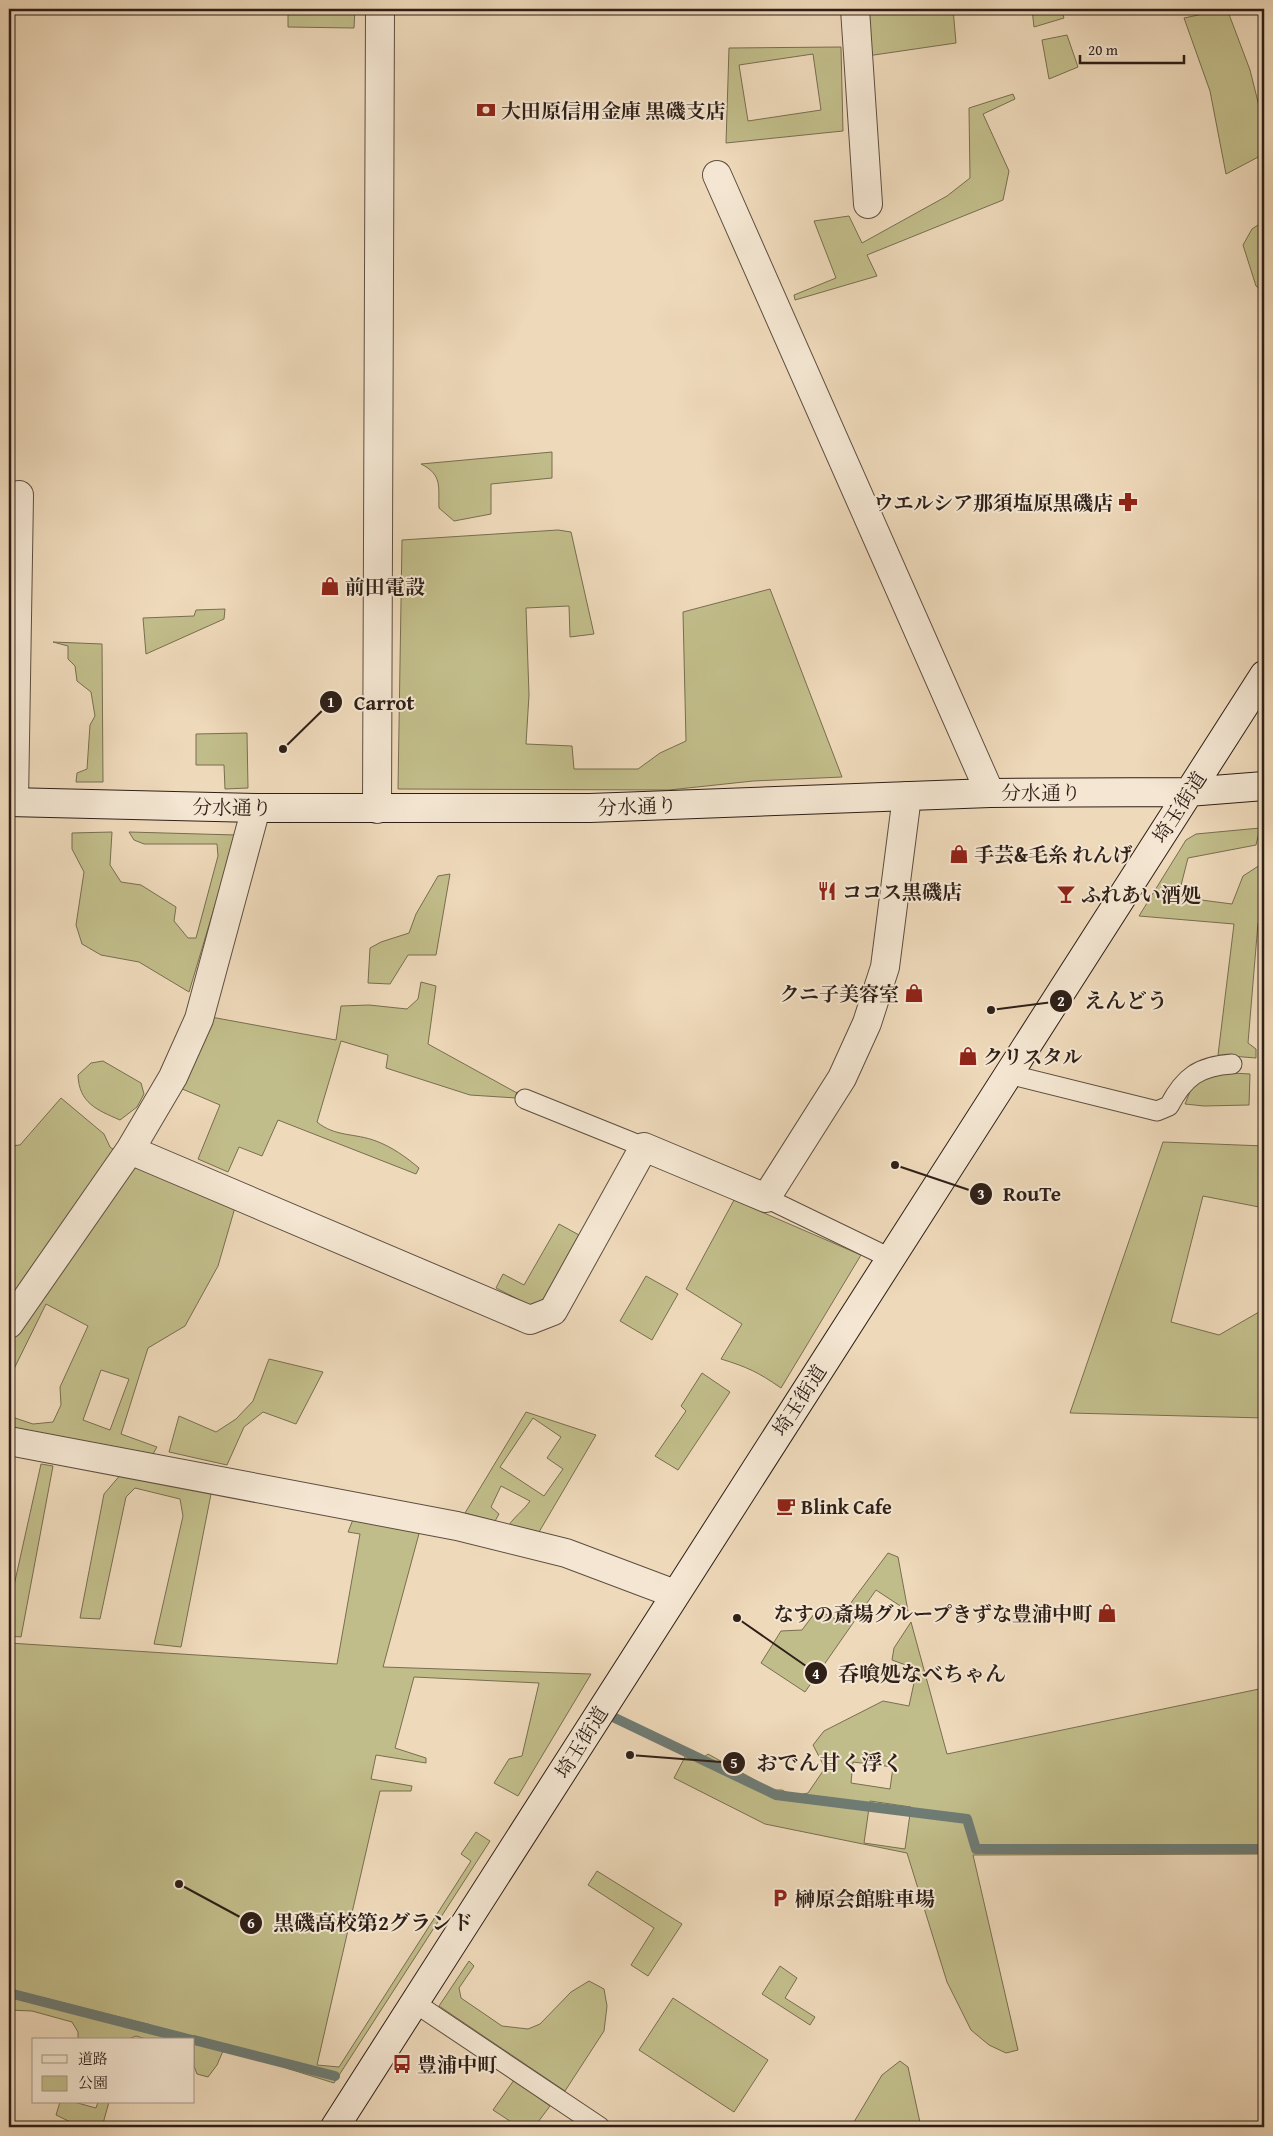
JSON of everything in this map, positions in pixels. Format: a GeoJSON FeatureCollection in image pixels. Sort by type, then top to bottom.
{"type":"FeatureCollection","features":[{"type":"Feature","properties":{"kind":"street"},"geometry":{"type":"LineString","coordinates":[[377,809],[380,9]]}},
{"type":"Feature","properties":{"kind":"street"},"geometry":{"type":"LineString","coordinates":[[854,9],[868,204]]}},
{"type":"Feature","properties":{"kind":"street"},"geometry":{"type":"LineString","coordinates":[[717,174],[990,793]]}},
{"type":"Feature","properties":{"kind":"street"},"geometry":{"type":"LineString","coordinates":[[12,802],[19,495]]}},
{"type":"Feature","properties":{"kind":"street","name":"埼玉街道"},"geometry":{"type":"LineString","coordinates":[[335,2127],[1264,675]]}},
{"type":"Feature","properties":{"kind":"street","name":"分水通り"},"geometry":{"type":"LineString","coordinates":[[12,802],[256,808],[590,808],[990,793],[1188,792],[1264,786]]}},
{"type":"Feature","properties":{"kind":"street"},"geometry":{"type":"LineString","coordinates":[[130,1150],[530,1320],[553,1311],[644,1148],[766,1198],[842,1078],[867,1023],[885,967],[907,796]]}},
{"type":"Feature","properties":{"kind":"street"},"geometry":{"type":"LineString","coordinates":[[9,1324],[130,1150],[173,1077],[198,1020],[256,808]]}},
{"type":"Feature","properties":{"kind":"street"},"geometry":{"type":"LineString","coordinates":[[9,1441],[457,1526],[566,1552],[675,1594]]}},
{"type":"Feature","properties":{"kind":"lane"},"geometry":{"type":"LineString","coordinates":[[1008,1074],[1157,1111],[1169,1106],[1179,1087],[1194,1074],[1214,1065],[1232,1064]]}},
{"type":"Feature","properties":{"kind":"lane"},"geometry":{"type":"LineString","coordinates":[[525,1099],[644,1148]]}},
{"type":"Feature","properties":{"kind":"lane"},"geometry":{"type":"LineString","coordinates":[[766,1198],[890,1258]]}},
{"type":"Feature","properties":{"kind":"lane"},"geometry":{"type":"LineString","coordinates":[[415,2003],[600,2127]]}},
{"type":"Feature","properties":{"kind":"green space"},"geometry":{"type":"Polygon","coordinates":[[[288,9],[355,9],[354,28],[288,27],[288,9]]]}},
{"type":"Feature","properties":{"kind":"green space"},"geometry":{"type":"Polygon","coordinates":[[[864,9],[953,9],[956,43],[867,56],[864,9]]]}},
{"type":"Feature","properties":{"kind":"green space"},"geometry":{"type":"Polygon","coordinates":[[[1032,9],[1061,9],[1064,18],[1034,27],[1032,9]]]}},
{"type":"Feature","properties":{"kind":"green space"},"geometry":{"type":"Polygon","coordinates":[[[1227,9],[1250,70],[1264,126],[1264,154],[1226,174],[1210,91],[1184,18],[1227,9]]]}},
{"type":"Feature","properties":{"kind":"green space"},"geometry":{"type":"Polygon","coordinates":[[[1067,35],[1078,67],[1049,79],[1042,40],[1067,35]]]}},
{"type":"Feature","properties":{"kind":"green space"},"geometry":{"type":"Polygon","coordinates":[[[841,47],[843,131],[726,143],[729,48],[841,47]],[[813,54],[739,65],[748,121],[821,110],[813,54]]]}},
{"type":"Feature","properties":{"kind":"green space"},"geometry":{"type":"Polygon","coordinates":[[[1013,94],[1015,99],[983,114],[1009,171],[1003,200],[867,255],[877,276],[795,300],[794,295],[836,278],[814,221],[849,216],[862,243],[947,196],[970,178],[969,108],[1013,94]]]}},
{"type":"Feature","properties":{"kind":"green space"},"geometry":{"type":"Polygon","coordinates":[[[1264,221],[1263,291],[1256,286],[1243,245],[1252,229],[1264,221]]]}},
{"type":"Feature","properties":{"kind":"green space"},"geometry":{"type":"Polygon","coordinates":[[[552,452],[552,478],[491,484],[491,514],[454,521],[439,508],[439,488],[436,477],[428,468],[421,464],[552,452]]]}},
{"type":"Feature","properties":{"kind":"green space"},"geometry":{"type":"Polygon","coordinates":[[[558,530],[571,532],[594,634],[570,637],[569,606],[526,608],[529,695],[526,744],[572,746],[574,769],[638,769],[660,753],[686,741],[683,612],[770,589],[842,777],[753,781],[669,790],[398,789],[402,540],[558,530]]]}},
{"type":"Feature","properties":{"kind":"green space"},"geometry":{"type":"Polygon","coordinates":[[[225,609],[224,619],[146,654],[143,618],[194,616],[196,610],[225,609]]]}},
{"type":"Feature","properties":{"kind":"green space"},"geometry":{"type":"Polygon","coordinates":[[[53,642],[102,644],[103,782],[76,782],[77,773],[87,769],[90,725],[95,716],[91,692],[77,681],[75,666],[68,659],[68,646],[53,642]]]}},
{"type":"Feature","properties":{"kind":"green space"},"geometry":{"type":"Polygon","coordinates":[[[247,733],[248,788],[225,789],[224,765],[196,765],[196,734],[247,733]]]}},
{"type":"Feature","properties":{"kind":"green space"},"geometry":{"type":"Polygon","coordinates":[[[1260,828],[1256,845],[1188,858],[1178,897],[1232,904],[1243,876],[1260,865],[1264,866],[1264,922],[1258,923],[1248,1043],[1256,1049],[1256,1058],[1218,1055],[1234,924],[1139,916],[1186,840],[1196,834],[1260,828]]]}},
{"type":"Feature","properties":{"kind":"green space"},"geometry":{"type":"Polygon","coordinates":[[[112,832],[110,865],[121,882],[141,885],[176,907],[174,921],[188,938],[196,938],[218,856],[217,844],[144,844],[134,840],[129,832],[236,835],[189,992],[139,962],[101,955],[82,944],[76,925],[84,872],[72,849],[72,833],[112,832]]]}},
{"type":"Feature","properties":{"kind":"green space"},"geometry":{"type":"Polygon","coordinates":[[[450,874],[436,955],[408,955],[390,984],[368,983],[370,948],[381,942],[409,933],[416,914],[438,876],[450,874]]]}},
{"type":"Feature","properties":{"kind":"green space"},"geometry":{"type":"Polygon","coordinates":[[[421,982],[436,986],[428,1044],[517,1093],[516,1098],[470,1095],[386,1068],[388,1055],[341,1041],[317,1122],[331,1130],[376,1141],[388,1146],[419,1168],[416,1174],[278,1120],[262,1156],[239,1147],[228,1172],[198,1159],[220,1105],[180,1088],[211,1017],[336,1040],[341,1006],[369,1005],[407,1009],[418,999],[421,982]]]}},
{"type":"Feature","properties":{"kind":"green space"},"geometry":{"type":"Polygon","coordinates":[[[103,1061],[141,1083],[144,1094],[137,1107],[120,1120],[104,1113],[91,1104],[86,1099],[79,1085],[78,1075],[91,1063],[103,1061]]]}},
{"type":"Feature","properties":{"kind":"green space"},"geometry":{"type":"Polygon","coordinates":[[[1213,1072],[1250,1074],[1249,1105],[1204,1106],[1185,1104],[1193,1084],[1213,1072]]]}},
{"type":"Feature","properties":{"kind":"green space"},"geometry":{"type":"Polygon","coordinates":[[[61,1098],[104,1134],[110,1147],[131,1162],[236,1204],[218,1266],[185,1326],[148,1348],[121,1434],[157,1447],[153,1454],[9,1427],[9,1416],[33,1424],[53,1422],[61,1405],[60,1387],[88,1326],[46,1304],[9,1379],[9,1339],[35,1301],[9,1304],[9,1146],[20,1145],[61,1098]],[[101,1370],[83,1420],[110,1430],[129,1379],[101,1370]]]}},
{"type":"Feature","properties":{"kind":"green space"},"geometry":{"type":"Polygon","coordinates":[[[1163,1142],[1264,1146],[1264,1211],[1259,1207],[1203,1196],[1171,1322],[1219,1335],[1259,1312],[1264,1294],[1264,1418],[1070,1413],[1163,1142]]]}},
{"type":"Feature","properties":{"kind":"green space"},"geometry":{"type":"Polygon","coordinates":[[[734,1200],[861,1255],[781,1388],[752,1370],[721,1359],[742,1324],[686,1289],[734,1200]]]}},
{"type":"Feature","properties":{"kind":"green space"},"geometry":{"type":"Polygon","coordinates":[[[559,1224],[579,1235],[543,1300],[531,1306],[496,1288],[503,1274],[524,1285],[559,1224]]]}},
{"type":"Feature","properties":{"kind":"green space"},"geometry":{"type":"Polygon","coordinates":[[[646,1276],[678,1294],[652,1340],[620,1321],[646,1276]]]}},
{"type":"Feature","properties":{"kind":"green space"},"geometry":{"type":"Polygon","coordinates":[[[269,1359],[323,1372],[296,1424],[263,1412],[244,1427],[227,1465],[169,1452],[179,1416],[216,1432],[236,1419],[253,1401],[269,1359]]]}},
{"type":"Feature","properties":{"kind":"green space"},"geometry":{"type":"Polygon","coordinates":[[[702,1373],[730,1392],[678,1470],[655,1456],[686,1411],[681,1406],[702,1373]]]}},
{"type":"Feature","properties":{"kind":"green space"},"geometry":{"type":"Polygon","coordinates":[[[526,1412],[596,1435],[539,1532],[509,1525],[530,1501],[501,1486],[491,1507],[499,1514],[495,1521],[465,1513],[526,1412]],[[533,1418],[500,1467],[544,1496],[563,1469],[547,1458],[561,1437],[533,1418]]]}},
{"type":"Feature","properties":{"kind":"green space"},"geometry":{"type":"Polygon","coordinates":[[[41,1464],[53,1466],[21,1637],[9,1636],[9,1608],[41,1464]]]}},
{"type":"Feature","properties":{"kind":"green space"},"geometry":{"type":"Polygon","coordinates":[[[122,1473],[212,1489],[181,1647],[154,1644],[183,1516],[180,1499],[135,1488],[126,1497],[100,1619],[80,1618],[104,1494],[122,1473]]]}},
{"type":"Feature","properties":{"kind":"green space"},"geometry":{"type":"Polygon","coordinates":[[[354,1517],[420,1530],[383,1667],[591,1674],[518,1796],[494,1783],[509,1759],[522,1756],[539,1683],[414,1677],[395,1748],[426,1758],[426,1763],[376,1755],[371,1779],[412,1786],[411,1791],[380,1791],[317,2065],[339,2067],[471,1861],[461,1854],[476,1832],[490,1841],[334,2083],[286,2068],[288,2061],[226,2044],[217,2065],[208,2077],[197,2074],[195,2069],[195,2038],[142,2038],[136,2036],[131,2038],[78,2038],[78,2032],[72,2022],[32,2011],[9,2010],[9,1991],[151,2025],[9,1989],[9,1643],[337,1664],[360,1534],[348,1532],[354,1517]]]}},
{"type":"Feature","properties":{"kind":"green space"},"geometry":{"type":"Polygon","coordinates":[[[888,1553],[898,1557],[908,1611],[876,1590],[805,1692],[761,1663],[781,1631],[802,1630],[817,1610],[838,1620],[888,1553]]]}},
{"type":"Feature","properties":{"kind":"green space"},"geometry":{"type":"Polygon","coordinates":[[[911,1622],[947,1754],[1264,1688],[1264,1854],[973,1855],[1018,2050],[1006,2053],[989,2045],[971,2030],[947,1982],[907,1853],[765,1824],[674,1778],[686,1755],[699,1761],[708,1754],[773,1790],[782,1790],[794,1796],[808,1793],[825,1768],[813,1745],[824,1731],[883,1701],[909,1706],[917,1669],[892,1660],[894,1648],[911,1622]],[[853,1762],[851,1783],[890,1789],[893,1767],[853,1762]],[[870,1801],[864,1843],[905,1849],[911,1807],[870,1801]]]}},
{"type":"Feature","properties":{"kind":"green space"},"geometry":{"type":"Polygon","coordinates":[[[597,1871],[682,1924],[648,1976],[631,1965],[654,1928],[588,1885],[597,1871]]]}},
{"type":"Feature","properties":{"kind":"green space"},"geometry":{"type":"Polygon","coordinates":[[[469,1961],[474,1966],[459,1988],[461,1998],[502,2026],[528,2029],[540,2024],[571,1992],[589,1981],[604,1989],[607,2006],[604,2031],[565,2091],[439,2006],[469,1961]]]}},
{"type":"Feature","properties":{"kind":"green space"},"geometry":{"type":"Polygon","coordinates":[[[780,1966],[797,1978],[785,1998],[815,2017],[810,2025],[762,1994],[780,1966]]]}},
{"type":"Feature","properties":{"kind":"green space"},"geometry":{"type":"Polygon","coordinates":[[[673,1998],[768,2060],[734,2112],[639,2050],[673,1998]]]}},
{"type":"Feature","properties":{"kind":"green space"},"geometry":{"type":"Polygon","coordinates":[[[900,2061],[908,2067],[921,2127],[851,2127],[882,2075],[900,2061]]]}},
{"type":"Feature","properties":{"kind":"green space"},"geometry":{"type":"Polygon","coordinates":[[[514,2080],[550,2106],[535,2126],[519,2127],[493,2110],[514,2080]]]}},
{"type":"Feature","properties":{"kind":"green space"},"geometry":{"type":"Polygon","coordinates":[[[59,2104],[81,2104],[96,2108],[97,2104],[108,2104],[102,2127],[81,2127],[56,2115],[59,2104]]]}},
{"type":"Feature","properties":{"kind":"waterway"},"geometry":{"type":"LineString","coordinates":[[615,1718],[776,1795],[967,1819],[976,1849],[1264,1849]]}},
{"type":"Feature","properties":{"kind":"waterway"},"geometry":{"type":"LineString","coordinates":[[9,1993],[184,2038]]}},
{"type":"Feature","properties":{"kind":"waterway"},"geometry":{"type":"LineString","coordinates":[[195,2040],[335,2076]]}},
{"type":"Feature","properties":{"kind":"place","name":"大田原信用金庫 黒磯支店"},"geometry":{"type":"Point","coordinates":[486,110]}},
{"type":"Feature","properties":{"kind":"place","name":"ウエルシア那須塩原黒磯店"},"geometry":{"type":"Point","coordinates":[1128,502]}},
{"type":"Feature","properties":{"kind":"place","name":"前田電設"},"geometry":{"type":"Point","coordinates":[330,586]}},
{"type":"Feature","properties":{"kind":"place","name":"Carrot"},"geometry":{"type":"Point","coordinates":[283,749]}},
{"type":"Feature","properties":{"kind":"place","name":"手芸&毛糸 れんげ"},"geometry":{"type":"Point","coordinates":[959,854]}},
{"type":"Feature","properties":{"kind":"place","name":"ココス黒磯店"},"geometry":{"type":"Point","coordinates":[827,891]}},
{"type":"Feature","properties":{"kind":"place","name":"ふれあい酒処"},"geometry":{"type":"Point","coordinates":[1066,894]}},
{"type":"Feature","properties":{"kind":"place","name":"クニ子美容室"},"geometry":{"type":"Point","coordinates":[914,993]}},
{"type":"Feature","properties":{"kind":"place","name":"えんどう"},"geometry":{"type":"Point","coordinates":[991,1010]}},
{"type":"Feature","properties":{"kind":"place","name":"クリスタル"},"geometry":{"type":"Point","coordinates":[968,1056]}},
{"type":"Feature","properties":{"kind":"place","name":"RouTe"},"geometry":{"type":"Point","coordinates":[895,1165]}},
{"type":"Feature","properties":{"kind":"place","name":"Blink Cafe"},"geometry":{"type":"Point","coordinates":[786,1506]}},
{"type":"Feature","properties":{"kind":"place","name":"なすの斎場グループきずな豊浦中町"},"geometry":{"type":"Point","coordinates":[1107,1613]}},
{"type":"Feature","properties":{"kind":"place","name":"呑喰処なべちゃん"},"geometry":{"type":"Point","coordinates":[737,1618]}},
{"type":"Feature","properties":{"kind":"place","name":"おでん甘く浮く"},"geometry":{"type":"Point","coordinates":[630,1755]}},
{"type":"Feature","properties":{"kind":"place","name":"黒磯高校第2グランド"},"geometry":{"type":"Point","coordinates":[179,1884]}},
{"type":"Feature","properties":{"kind":"place","name":"榊原会館駐車場"},"geometry":{"type":"Point","coordinates":[780,1898]}},
{"type":"Feature","properties":{"kind":"place","name":"豊浦中町"},"geometry":{"type":"Point","coordinates":[402,2064]}}]}
